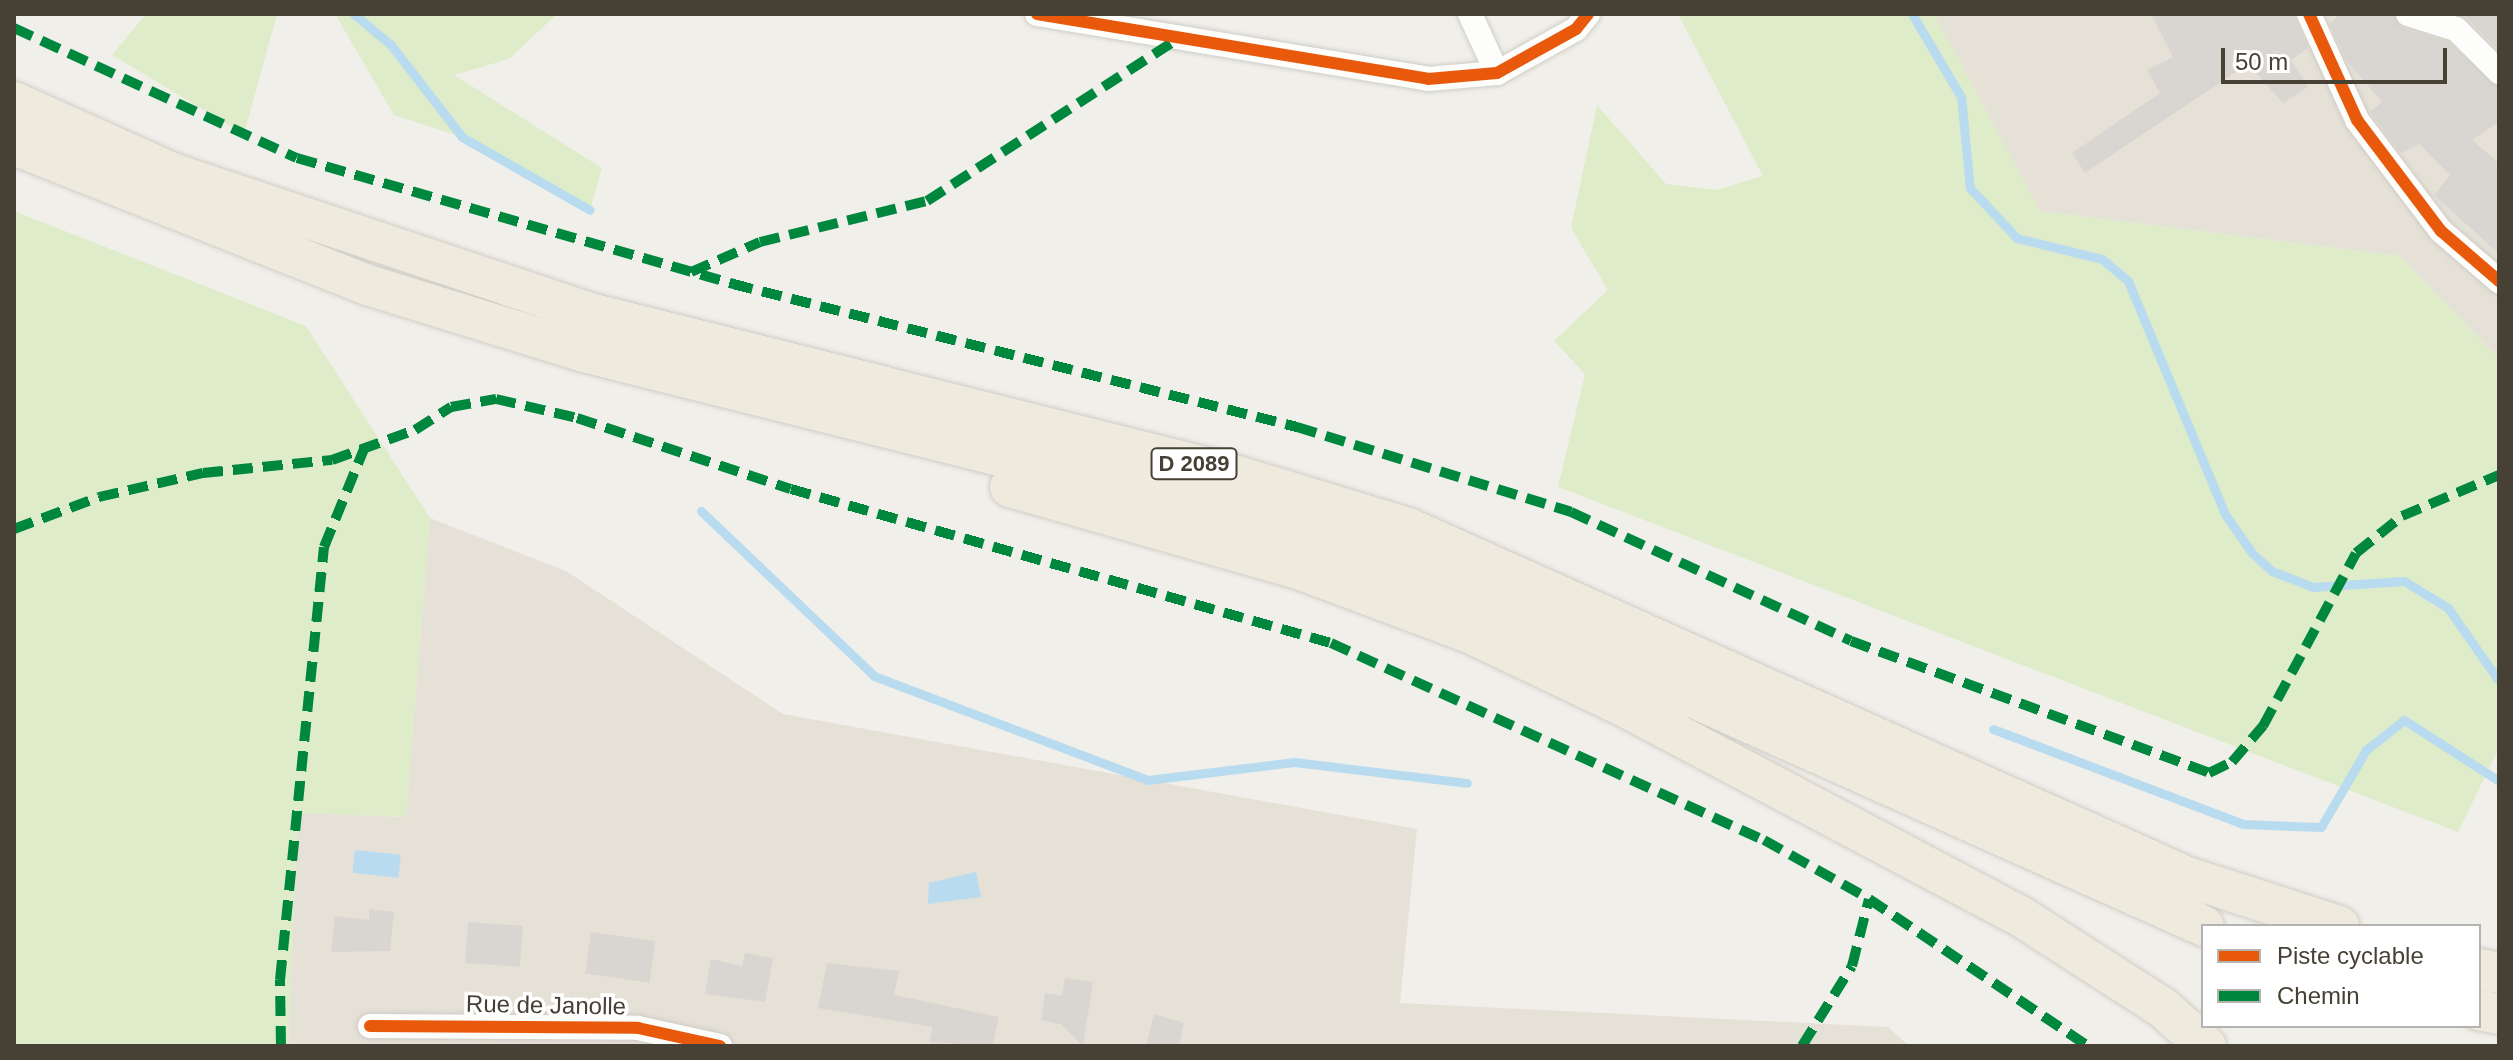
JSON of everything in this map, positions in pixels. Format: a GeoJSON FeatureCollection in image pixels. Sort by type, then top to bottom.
{"type":"FeatureCollection","features":[{"type":"Feature","properties":{"kind":"highway","name":"D 2089"},"geometry":{"type":"LineString","coordinates":[[14,102],[172,173],[594,314],[1224,472],[1408,528],[2187,877],[2333,924]]}},
{"type":"Feature","properties":{"kind":"highway","name":"D 2089"},"geometry":{"type":"LineString","coordinates":[[14,145],[371,286],[789,406],[1211,509],[1392,563],[2201,925]]}},
{"type":"Feature","properties":{"kind":"highway"},"geometry":{"type":"LineString","coordinates":[[789,406],[1001,484],[1304,571],[1470,633],[1627,708],[2020,916],[2162,1007],[2206,1046]]}},
{"type":"Feature","properties":{"kind":"street"},"geometry":{"type":"LineString","coordinates":[[1037,14],[1370,74],[1497,73],[1576,29],[1588,14]]}},
{"type":"Feature","properties":{"kind":"street"},"geometry":{"type":"LineString","coordinates":[[1470,14],[1497,73]]}},
{"type":"Feature","properties":{"kind":"street"},"geometry":{"type":"LineString","coordinates":[[2309,14],[2357,120],[2441,231],[2499,281]]}},
{"type":"Feature","properties":{"kind":"street"},"geometry":{"type":"LineString","coordinates":[[2408,14],[2463,22],[2499,72]]}},
{"type":"Feature","properties":{"kind":"street","name":"Rue de Janolle"},"geometry":{"type":"LineString","coordinates":[[370,1026],[638,1028],[720,1046]]}},
{"type":"Feature","properties":{"kind":"shaded area"},"geometry":{"type":"Polygon","coordinates":[[[1934,14],[2499,14],[2499,359],[2400,256],[2040,211],[1934,14]]]}},
{"type":"Feature","properties":{"kind":"shaded area"},"geometry":{"type":"Polygon","coordinates":[[[430,518],[566,571],[783,714],[1417,829],[1400,1003],[1888,1027],[1909,1046],[288,1046],[298,813],[406,817],[430,518]]]}},
{"type":"Feature","properties":{"kind":"green space"},"geometry":{"type":"Polygon","coordinates":[[[146,14],[277,14],[244,134],[112,55],[146,14]]]}},
{"type":"Feature","properties":{"kind":"green space"},"geometry":{"type":"Polygon","coordinates":[[[335,14],[557,14],[509,59],[454,75],[602,168],[590,210],[477,142],[394,115],[335,14]]]}},
{"type":"Feature","properties":{"kind":"green space"},"geometry":{"type":"Polygon","coordinates":[[[1678,14],[1934,14],[2040,211],[2400,256],[2499,359],[2499,748],[2458,832],[1558,487],[1585,374],[1554,341],[1608,290],[1571,228],[1597,105],[1666,184],[1716,190],[1763,176],[1678,14]]]}},
{"type":"Feature","properties":{"kind":"green space"},"geometry":{"type":"Polygon","coordinates":[[[14,211],[306,326],[430,518],[406,817],[298,813],[288,1046],[14,1046],[14,211]]]}},
{"type":"Feature","properties":{"kind":"water"},"geometry":{"type":"Polygon","coordinates":[[[355,850],[401,855],[398,878],[353,873],[355,850]]]}},
{"type":"Feature","properties":{"kind":"water"},"geometry":{"type":"Polygon","coordinates":[[[976,872],[981,897],[928,904],[929,883],[976,872]]]}},
{"type":"Feature","properties":{"kind":"building"},"geometry":{"type":"Polygon","coordinates":[[[2151,14],[2293,14],[2308,48],[2291,60],[2308,87],[2283,103],[2248,64],[2085,173],[2072,153],[2160,93],[2147,70],[2173,57],[2151,14]]]}},
{"type":"Feature","properties":{"kind":"building"},"geometry":{"type":"Polygon","coordinates":[[[2339,14],[2393,14],[2403,28],[2448,42],[2499,87],[2499,122],[2472,140],[2499,163],[2499,254],[2434,195],[2450,175],[2419,144],[2401,153],[2370,112],[2382,102],[2347,61],[2330,24],[2339,14]]]}},
{"type":"Feature","properties":{"kind":"building"},"geometry":{"type":"Polygon","coordinates":[[[2458,14],[2499,14],[2499,51],[2467,18],[2458,14]]]}},
{"type":"Feature","properties":{"kind":"building"},"geometry":{"type":"Polygon","coordinates":[[[369,909],[394,912],[390,951],[331,952],[335,916],[369,920],[369,909]]]}},
{"type":"Feature","properties":{"kind":"building"},"geometry":{"type":"Polygon","coordinates":[[[468,922],[523,926],[520,967],[465,963],[468,922]]]}},
{"type":"Feature","properties":{"kind":"building"},"geometry":{"type":"Polygon","coordinates":[[[591,932],[655,941],[650,983],[585,974],[591,932]]]}},
{"type":"Feature","properties":{"kind":"building"},"geometry":{"type":"Polygon","coordinates":[[[745,953],[773,958],[765,1002],[705,994],[711,959],[742,966],[745,953]]]}},
{"type":"Feature","properties":{"kind":"building"},"geometry":{"type":"Polygon","coordinates":[[[827,963],[899,971],[894,995],[999,1017],[993,1046],[929,1042],[933,1027],[818,1008],[827,963]]]}},
{"type":"Feature","properties":{"kind":"building"},"geometry":{"type":"Polygon","coordinates":[[[1065,978],[1093,982],[1083,1046],[1061,1024],[1041,1020],[1045,993],[1062,996],[1065,978]]]}},
{"type":"Feature","properties":{"kind":"building"},"geometry":{"type":"Polygon","coordinates":[[[1154,1014],[1184,1023],[1179,1046],[1146,1046],[1154,1014]]]}},
{"type":"Feature","properties":{"kind":"waterway"},"geometry":{"type":"LineString","coordinates":[[354,14],[391,45],[462,137],[590,210]]}},
{"type":"Feature","properties":{"kind":"waterway"},"geometry":{"type":"LineString","coordinates":[[1912,14],[1961,97],[1970,188],[2017,238],[2102,259],[2128,281],[2225,514],[2252,553],[2272,571],[2313,587],[2404,581],[2448,608],[2499,681]]}},
{"type":"Feature","properties":{"kind":"waterway"},"geometry":{"type":"LineString","coordinates":[[701,511],[874,676],[1148,780],[1294,762],[1467,783]]}},
{"type":"Feature","properties":{"kind":"waterway"},"geometry":{"type":"LineString","coordinates":[[1993,729],[2243,824],[2321,827],[2366,750],[2404,720],[2499,781]]}},
{"type":"Feature","properties":{"kind":"marked path"},"geometry":{"type":"LineString","coordinates":[[14,28],[297,158],[733,284],[1297,427],[1571,512],[1851,641],[2209,773],[2232,762],[2263,726],[2356,553],[2402,516],[2499,475]]}},
{"type":"Feature","properties":{"kind":"marked path"},"geometry":{"type":"LineString","coordinates":[[691,272],[760,242],[927,201],[1176,40]]}},
{"type":"Feature","properties":{"kind":"marked path"},"geometry":{"type":"LineString","coordinates":[[14,529],[99,497],[203,473],[332,460],[415,430],[451,407],[496,399],[577,418],[791,489],[1331,643],[1764,840],[1869,899],[2088,1046]]}},
{"type":"Feature","properties":{"kind":"marked path"},"geometry":{"type":"LineString","coordinates":[[281,1046],[280,980],[324,547],[364,449]]}},
{"type":"Feature","properties":{"kind":"marked path"},"geometry":{"type":"LineString","coordinates":[[1802,1046],[1852,966],[1869,899]]}},
{"type":"Feature","properties":{"kind":"cycle path"},"geometry":{"type":"LineString","coordinates":[[1037,14],[1428,79],[1497,73],[1576,29],[1588,14]]}},
{"type":"Feature","properties":{"kind":"cycle path"},"geometry":{"type":"LineString","coordinates":[[2309,14],[2357,120],[2441,231],[2499,281]]}},
{"type":"Feature","properties":{"kind":"cycle path"},"geometry":{"type":"LineString","coordinates":[[370,1026],[638,1028],[720,1046]]}}]}
